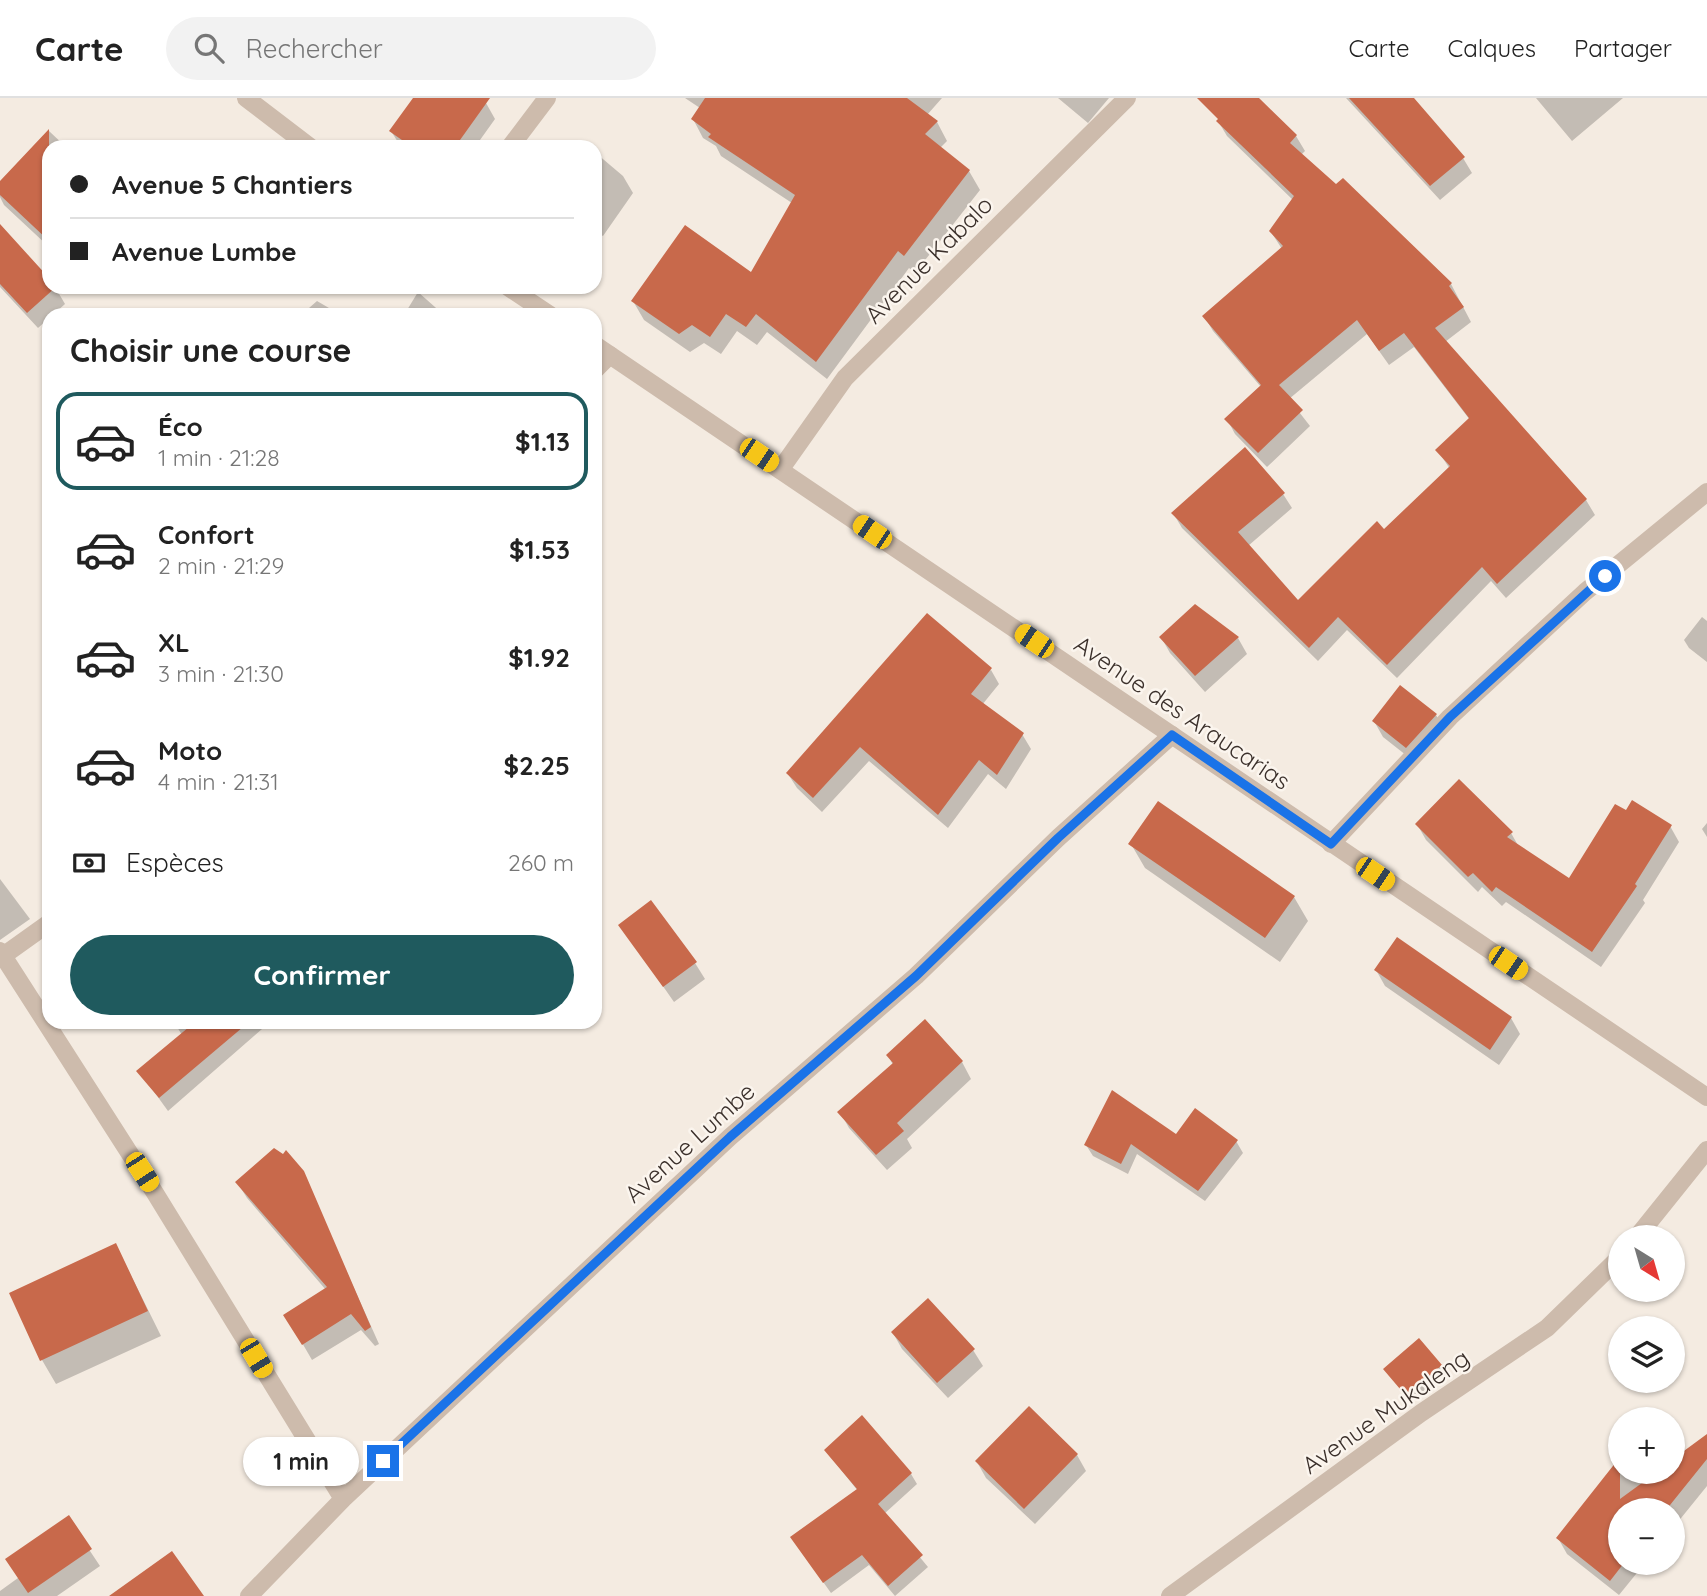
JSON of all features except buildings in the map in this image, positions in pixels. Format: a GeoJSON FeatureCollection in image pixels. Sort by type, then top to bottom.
{"type":"FeatureCollection","features":[{"type":"Feature","properties":{"kind":"street"},"geometry":{"type":"LineString","coordinates":[[246,98],[301,140]]}},
{"type":"Feature","properties":{"kind":"street"},"geometry":{"type":"LineString","coordinates":[[515,140],[547,98]]}},
{"type":"Feature","properties":{"kind":"street","name":"Avenue Kabalo"},"geometry":{"type":"LineString","coordinates":[[780,470],[845,378],[1127,98]]}},
{"type":"Feature","properties":{"kind":"street"},"geometry":{"type":"LineString","coordinates":[[518,294],[540,308]]}},
{"type":"Feature","properties":{"kind":"street","name":"Avenue des Araucarias"},"geometry":{"type":"LineString","coordinates":[[602,350],[1707,1097]]}},
{"type":"Feature","properties":{"kind":"street"},"geometry":{"type":"LineString","coordinates":[[1331,844],[1450,717],[1585,592],[1707,492]]}},
{"type":"Feature","properties":{"kind":"street","name":"Avenue Lumbe"},"geometry":{"type":"LineString","coordinates":[[249,1596],[276,1572],[343,1499],[730,1137],[916,976],[1058,838],[1172,735]]}},
{"type":"Feature","properties":{"kind":"street"},"geometry":{"type":"LineString","coordinates":[[42,928],[1,955],[42,1018]]}},
{"type":"Feature","properties":{"kind":"street"},"geometry":{"type":"LineString","coordinates":[[49,1029],[155,1193],[343,1499]]}},
{"type":"Feature","properties":{"kind":"street"},"geometry":{"type":"LineString","coordinates":[[1647,1225],[1707,1150]]}},
{"type":"Feature","properties":{"kind":"street","name":"Avenue Mukaleng"},"geometry":{"type":"LineString","coordinates":[[1170,1596],[1421,1413],[1547,1328],[1608,1269]]}},
{"type":"Feature","properties":{"kind":"route"},"geometry":{"type":"LineString","coordinates":[[383,1461],[730,1137],[916,976],[1058,838],[1172,735],[1331,844],[1450,717],[1605,576]]}}]}
